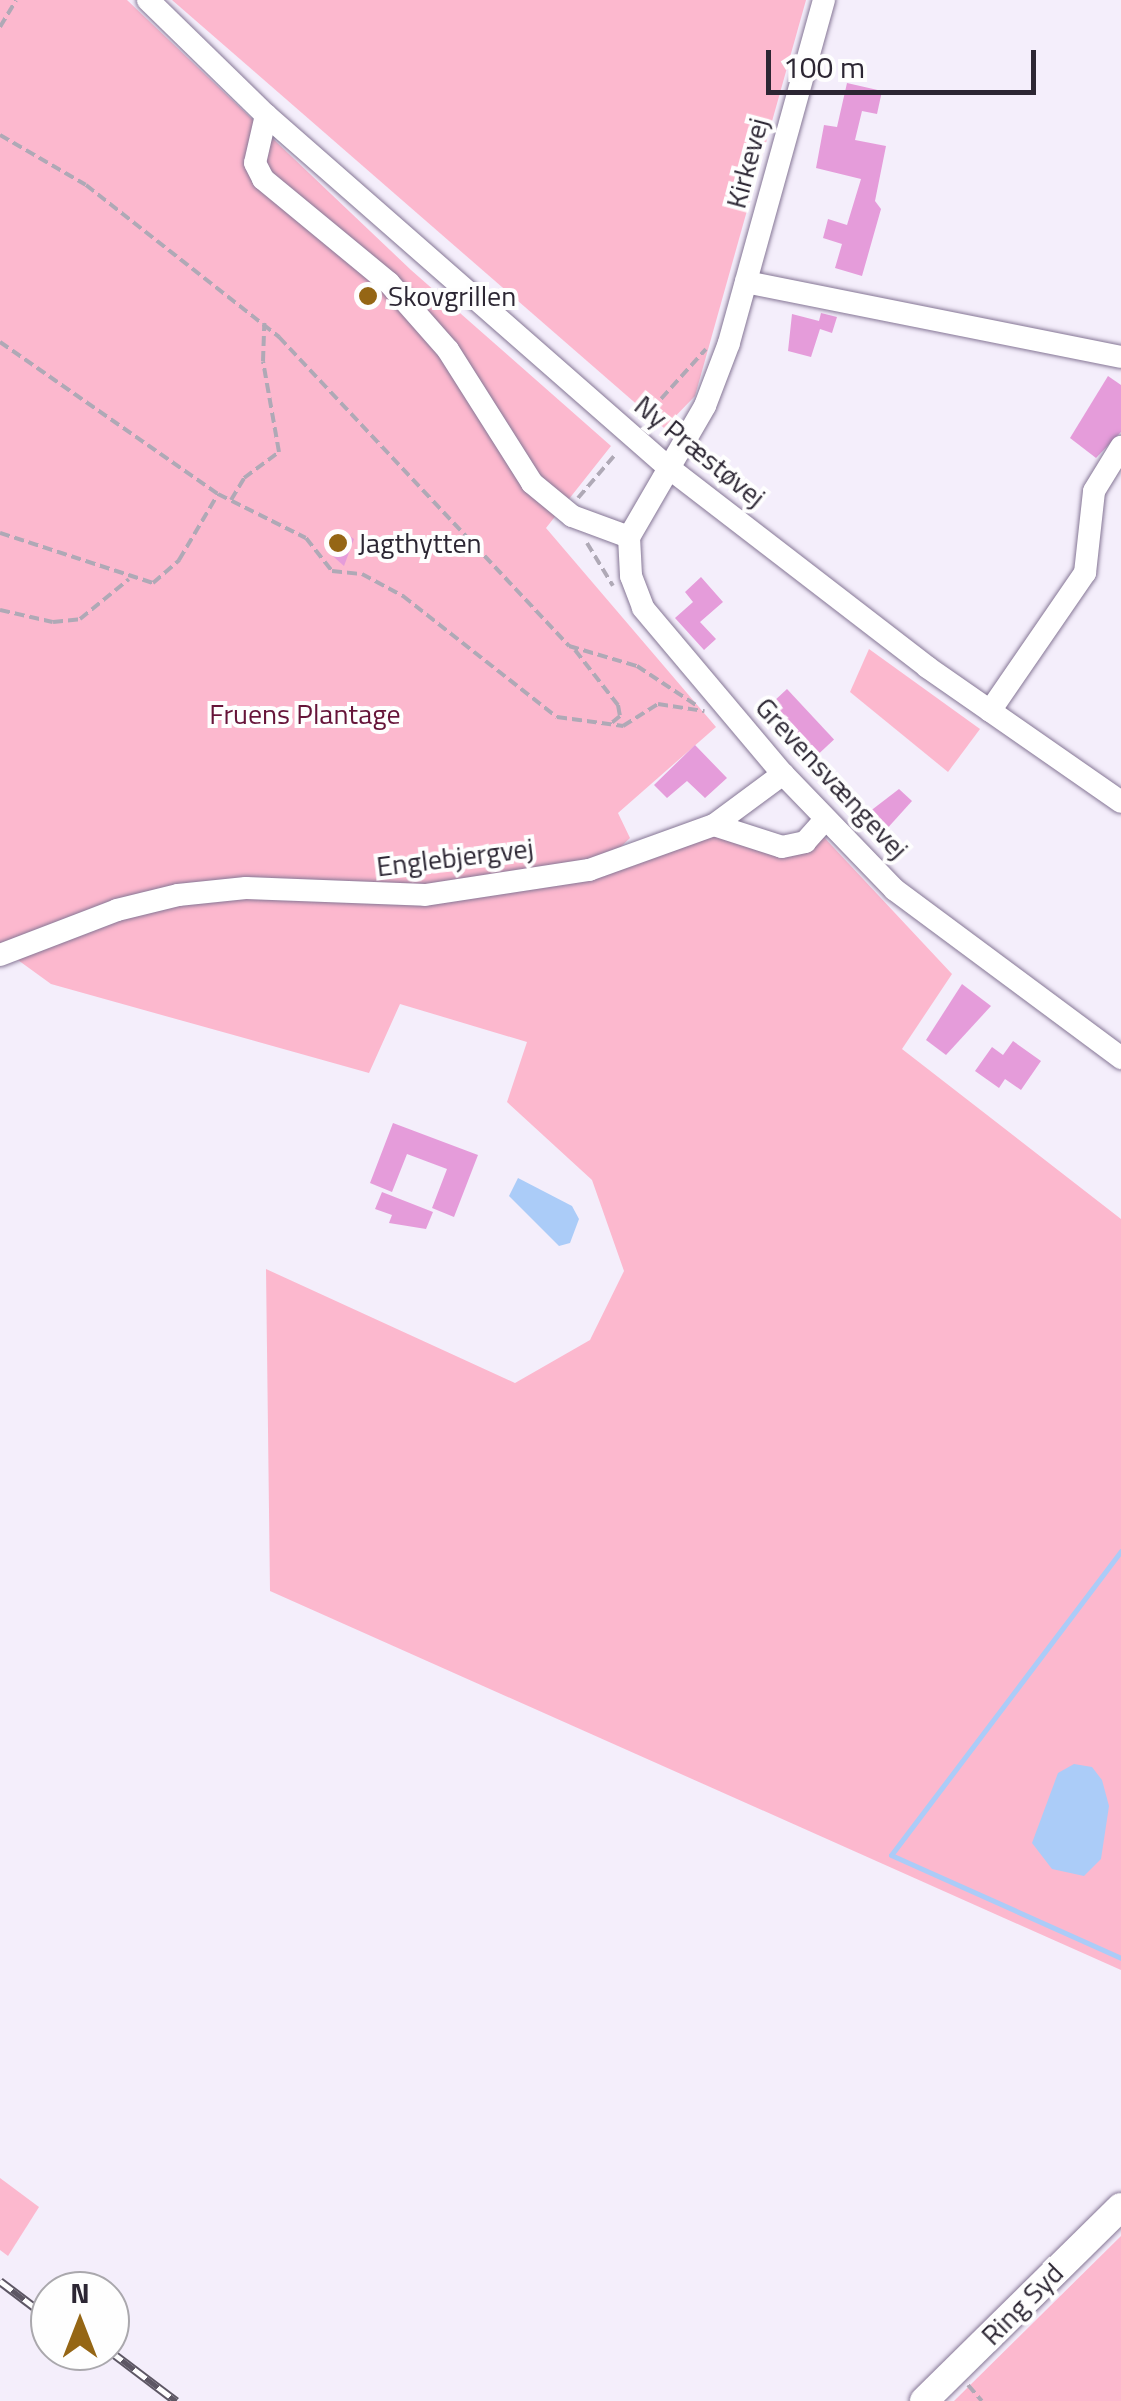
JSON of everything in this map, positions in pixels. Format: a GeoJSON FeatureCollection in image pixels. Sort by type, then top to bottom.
{"type":"FeatureCollection","features":[{"type":"Feature","properties":{"kind":"main road","name":"Ring Syd"},"geometry":{"type":"LineString","coordinates":[[924,2401],[1121,2206]]}},
{"type":"Feature","properties":{"kind":"street","name":"Ny Præstøvej"},"geometry":{"type":"LineString","coordinates":[[148,0],[266,114],[670,468],[990,711],[1121,802]]}},
{"type":"Feature","properties":{"kind":"street","name":"Kirkevej"},"geometry":{"type":"LineString","coordinates":[[670,468],[706,406],[729,343],[824,0]]}},
{"type":"Feature","properties":{"kind":"street"},"geometry":{"type":"LineString","coordinates":[[266,114],[255,163],[263,179],[389,284],[448,350],[532,483],[572,516],[629,536],[670,468]]}},
{"type":"Feature","properties":{"kind":"street"},"geometry":{"type":"LineString","coordinates":[[746,282],[1121,356]]}},
{"type":"Feature","properties":{"kind":"street"},"geometry":{"type":"LineString","coordinates":[[990,711],[1085,573],[1090,505],[1121,447]]}},
{"type":"Feature","properties":{"kind":"street","name":"Grevensvængevej"},"geometry":{"type":"LineString","coordinates":[[629,536],[631,576],[644,608],[825,820],[894,890],[1121,1058]]}},
{"type":"Feature","properties":{"kind":"street","name":"Englebjergvej"},"geometry":{"type":"LineString","coordinates":[[0,956],[117,910],[178,895],[246,888],[426,895],[589,870],[714,825],[783,774]]}},
{"type":"Feature","properties":{"kind":"street"},"geometry":{"type":"LineString","coordinates":[[714,825],[782,847],[805,842],[825,820]]}},
{"type":"Feature","properties":{"kind":"path"},"geometry":{"type":"LineString","coordinates":[[0,27],[16,0]]}},
{"type":"Feature","properties":{"kind":"path"},"geometry":{"type":"LineString","coordinates":[[0,134],[86,185],[264,324],[575,650],[618,705],[620,716],[610,724]]}},
{"type":"Feature","properties":{"kind":"path"},"geometry":{"type":"LineString","coordinates":[[232,500],[244,478],[279,452],[263,361],[264,324]]}},
{"type":"Feature","properties":{"kind":"path"},"geometry":{"type":"LineString","coordinates":[[0,342],[218,494],[320,548],[332,570],[362,574],[403,596],[537,706],[557,717],[623,726],[658,704],[714,714],[637,666],[575,650]]}},
{"type":"Feature","properties":{"kind":"path"},"geometry":{"type":"LineString","coordinates":[[651,410],[698,354],[729,343]]}},
{"type":"Feature","properties":{"kind":"path"},"geometry":{"type":"LineString","coordinates":[[0,533],[130,579],[165,578],[218,494]]}},
{"type":"Feature","properties":{"kind":"path"},"geometry":{"type":"LineString","coordinates":[[0,610],[52,622],[80,619],[130,579]]}},
{"type":"Feature","properties":{"kind":"green space","name":"Fruens Plantage"},"geometry":{"type":"Polygon","coordinates":[[[0,0],[127,0],[411,270],[611,446],[546,528],[716,727],[618,813],[630,838],[587,879],[711,833],[777,853],[821,834],[952,974],[902,1049],[1121,1219],[1121,1970],[270,1591],[266,1269],[515,1383],[590,1340],[624,1271],[592,1180],[507,1102],[527,1042],[400,1004],[369,1073],[51,984],[0,947],[0,0]]]}},
{"type":"Feature","properties":{"kind":"green space"},"geometry":{"type":"Polygon","coordinates":[[[172,0],[806,0],[695,396],[664,428],[172,0]]]}},
{"type":"Feature","properties":{"kind":"green space"},"geometry":{"type":"Polygon","coordinates":[[[869,649],[980,729],[948,772],[850,692],[869,649]]]}},
{"type":"Feature","properties":{"kind":"green space"},"geometry":{"type":"Polygon","coordinates":[[[0,2178],[39,2207],[8,2256],[0,2250],[0,2178]]]}},
{"type":"Feature","properties":{"kind":"green space"},"geometry":{"type":"Polygon","coordinates":[[[1121,2236],[1121,2401],[954,2401],[1121,2236]]]}},
{"type":"Feature","properties":{"kind":"water"},"geometry":{"type":"Polygon","coordinates":[[[518,1178],[572,1206],[579,1219],[570,1243],[559,1246],[509,1196],[518,1178]]]}},
{"type":"Feature","properties":{"kind":"water"},"geometry":{"type":"Polygon","coordinates":[[[1074,1764],[1092,1767],[1102,1780],[1109,1806],[1101,1859],[1084,1876],[1052,1869],[1032,1843],[1058,1773],[1074,1764]]]}},
{"type":"Feature","properties":{"kind":"building"},"geometry":{"type":"Polygon","coordinates":[[[847,83],[882,91],[877,114],[862,111],[855,140],[886,146],[875,201],[881,209],[862,276],[835,268],[842,244],[823,238],[828,219],[847,225],[861,179],[816,168],[824,125],[837,127],[847,83]]]}},
{"type":"Feature","properties":{"kind":"building"},"geometry":{"type":"Polygon","coordinates":[[[821,313],[837,317],[832,333],[820,329],[811,357],[788,351],[792,314],[819,321],[821,313]]]}},
{"type":"Feature","properties":{"kind":"building"},"geometry":{"type":"Polygon","coordinates":[[[1108,376],[1121,385],[1121,432],[1096,458],[1070,438],[1108,376]]]}},
{"type":"Feature","properties":{"kind":"building","name":"Jagthytten"},"geometry":{"type":"Polygon","coordinates":[[[340,529],[354,539],[344,566],[326,550],[340,529]]]}},
{"type":"Feature","properties":{"kind":"building"},"geometry":{"type":"Polygon","coordinates":[[[701,577],[723,602],[700,622],[716,639],[704,650],[675,618],[693,602],[685,592],[701,577]]]}},
{"type":"Feature","properties":{"kind":"building"},"geometry":{"type":"Polygon","coordinates":[[[787,689],[834,739],[806,765],[759,715],[787,689]]]}},
{"type":"Feature","properties":{"kind":"building"},"geometry":{"type":"Polygon","coordinates":[[[695,745],[727,778],[705,798],[687,781],[667,798],[654,785],[695,745]]]}},
{"type":"Feature","properties":{"kind":"building"},"geometry":{"type":"Polygon","coordinates":[[[899,789],[912,801],[875,842],[856,822],[899,789]]]}},
{"type":"Feature","properties":{"kind":"building"},"geometry":{"type":"Polygon","coordinates":[[[962,984],[991,1006],[946,1055],[926,1040],[962,984]]]}},
{"type":"Feature","properties":{"kind":"building"},"geometry":{"type":"Polygon","coordinates":[[[1013,1041],[1041,1061],[1021,1090],[1005,1079],[999,1088],[975,1071],[992,1047],[1003,1055],[1013,1041]]]}},
{"type":"Feature","properties":{"kind":"building"},"geometry":{"type":"Polygon","coordinates":[[[393,1123],[478,1155],[454,1217],[432,1208],[447,1169],[407,1154],[392,1192],[370,1183],[393,1123]]]}},
{"type":"Feature","properties":{"kind":"building"},"geometry":{"type":"Polygon","coordinates":[[[382,1192],[433,1212],[426,1229],[389,1223],[392,1215],[375,1209],[382,1192]]]}},
{"type":"Feature","properties":{"kind":"waterway"},"geometry":{"type":"LineString","coordinates":[[1121,1551],[891,1855],[1121,1958]]}},
{"type":"Feature","properties":{"kind":"railway"},"geometry":{"type":"LineString","coordinates":[[0,2281],[30,2304]]}},
{"type":"Feature","properties":{"kind":"railway"},"geometry":{"type":"LineString","coordinates":[[130,2366],[176,2401]]}},
{"type":"Feature","properties":{"kind":"place","name":"Skovgrillen"},"geometry":{"type":"Point","coordinates":[368,296]}},
{"type":"Feature","properties":{"kind":"place","name":"Jagthytten"},"geometry":{"type":"Point","coordinates":[338,543]}}]}
